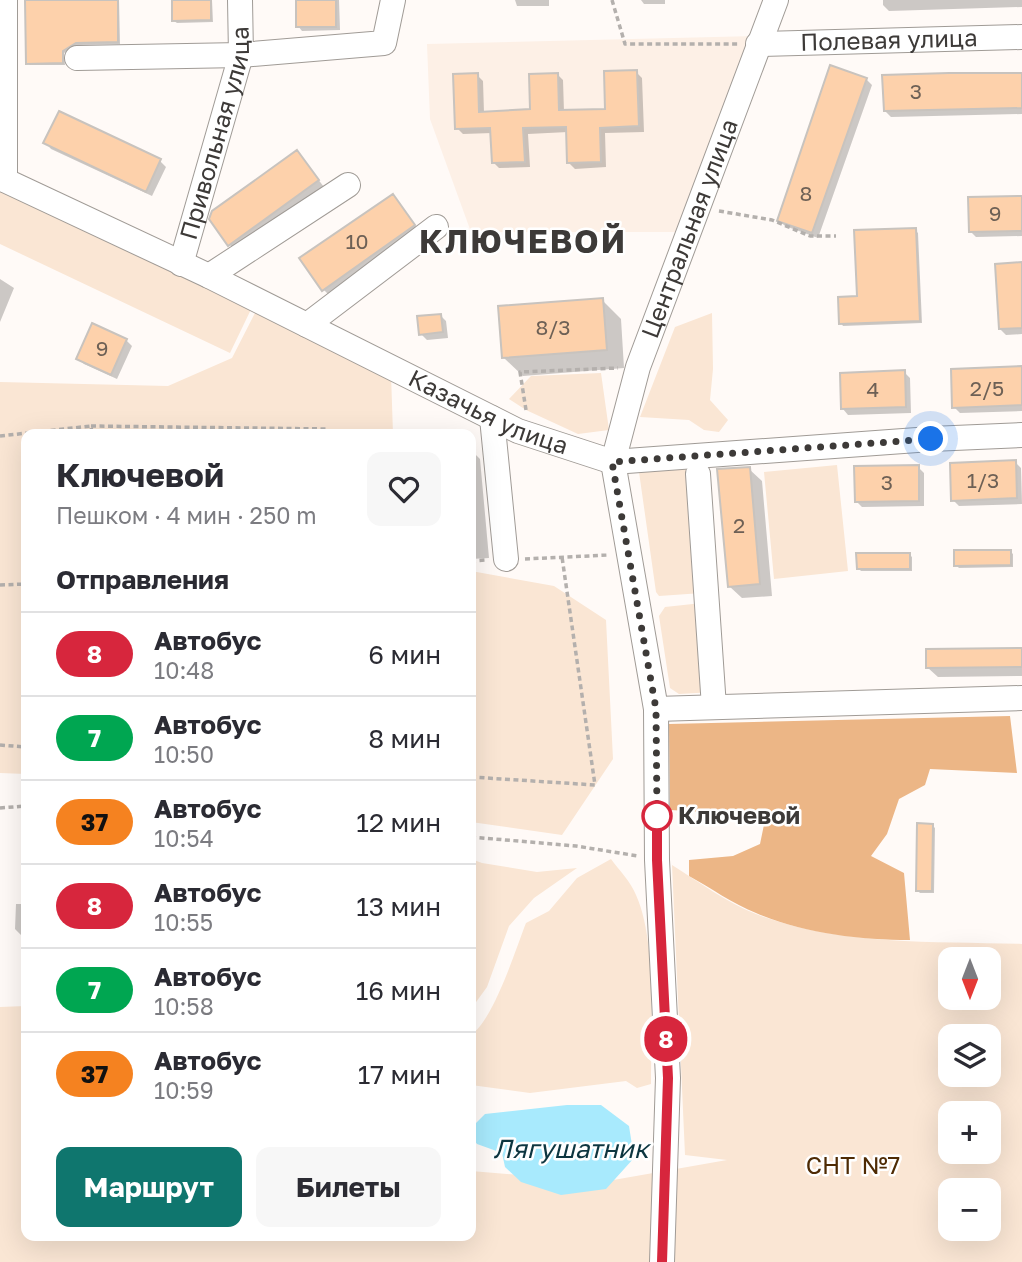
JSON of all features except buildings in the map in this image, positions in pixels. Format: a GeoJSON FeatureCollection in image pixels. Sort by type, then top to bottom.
{"type":"FeatureCollection","features":[{"type":"Feature","properties":{"kind":"street"},"geometry":{"type":"LineString","coordinates":[[3,179],[5,0]]}},
{"type":"Feature","properties":{"kind":"street","name":"Привольная улица"},"geometry":{"type":"LineString","coordinates":[[181,264],[242,55],[240,0]]}},
{"type":"Feature","properties":{"kind":"street"},"geometry":{"type":"LineString","coordinates":[[77,58],[242,55],[384,43],[393,0]]}},
{"type":"Feature","properties":{"kind":"street","name":"Центральная улица"},"geometry":{"type":"LineString","coordinates":[[612,462],[638,367],[776,0]]}},
{"type":"Feature","properties":{"kind":"street","name":"Полевая улица"},"geometry":{"type":"LineString","coordinates":[[758,44],[1022,37]]}},
{"type":"Feature","properties":{"kind":"street","name":"Казачья улица"},"geometry":{"type":"LineString","coordinates":[[3,179],[209,276],[518,431],[612,462],[1022,435]]}},
{"type":"Feature","properties":{"kind":"street"},"geometry":{"type":"LineString","coordinates":[[209,276],[348,185]]}},
{"type":"Feature","properties":{"kind":"street"},"geometry":{"type":"LineString","coordinates":[[307,325],[436,227]]}},
{"type":"Feature","properties":{"kind":"street"},"geometry":{"type":"LineString","coordinates":[[492,418],[506,559]]}},
{"type":"Feature","properties":{"kind":"street"},"geometry":{"type":"LineString","coordinates":[[612,462],[656,709],[657,860],[668,1078],[662,1262]]}},
{"type":"Feature","properties":{"kind":"street"},"geometry":{"type":"LineString","coordinates":[[698,474],[714,707]]}},
{"type":"Feature","properties":{"kind":"street"},"geometry":{"type":"LineString","coordinates":[[656,709],[1022,698]]}},
{"type":"Feature","properties":{"kind":"path"},"geometry":{"type":"LineString","coordinates":[[612,0],[625,44],[758,44]]}},
{"type":"Feature","properties":{"kind":"path"},"geometry":{"type":"LineString","coordinates":[[697,207],[772,220],[810,236],[836,236]]}},
{"type":"Feature","properties":{"kind":"path"},"geometry":{"type":"LineString","coordinates":[[526,410],[520,372],[638,367]]}},
{"type":"Feature","properties":{"kind":"path"},"geometry":{"type":"LineString","coordinates":[[64,429],[91,426],[328,429]]}},
{"type":"Feature","properties":{"kind":"path"},"geometry":{"type":"LineString","coordinates":[[0,436],[21,434]]}},
{"type":"Feature","properties":{"kind":"path"},"geometry":{"type":"LineString","coordinates":[[476,561],[630,554]]}},
{"type":"Feature","properties":{"kind":"path"},"geometry":{"type":"LineString","coordinates":[[476,777],[595,785],[562,557]]}},
{"type":"Feature","properties":{"kind":"path"},"geometry":{"type":"LineString","coordinates":[[0,585],[21,584]]}},
{"type":"Feature","properties":{"kind":"path"},"geometry":{"type":"LineString","coordinates":[[0,746],[21,747]]}},
{"type":"Feature","properties":{"kind":"path"},"geometry":{"type":"LineString","coordinates":[[0,808],[21,806]]}},
{"type":"Feature","properties":{"kind":"path"},"geometry":{"type":"LineString","coordinates":[[476,837],[576,846],[657,860]]}},
{"type":"Feature","properties":{"kind":"shaded area"},"geometry":{"type":"Polygon","coordinates":[[[756,36],[676,232],[471,232],[430,119],[427,44],[756,36]]]}},
{"type":"Feature","properties":{"kind":"shaded area"},"geometry":{"type":"Polygon","coordinates":[[[1010,716],[1017,773],[930,769],[925,785],[899,799],[887,834],[871,856],[904,873],[910,940],[851,937],[793,926],[730,901],[689,876],[689,860],[733,856],[760,844],[766,815],[670,810],[669,724],[1010,716]]]}},
{"type":"Feature","properties":{"kind":"green space"},"geometry":{"type":"Polygon","coordinates":[[[0,178],[256,299],[230,353],[0,244],[0,178]]]}},
{"type":"Feature","properties":{"kind":"green space"},"geometry":{"type":"Polygon","coordinates":[[[256,311],[391,374],[393,429],[21,429],[21,774],[0,773],[0,382],[168,386],[232,358],[256,311]]]}},
{"type":"Feature","properties":{"kind":"green space"},"geometry":{"type":"Polygon","coordinates":[[[712,313],[713,369],[710,400],[728,420],[719,432],[704,430],[689,420],[640,417],[675,327],[712,313]]]}},
{"type":"Feature","properties":{"kind":"green space"},"geometry":{"type":"Polygon","coordinates":[[[601,373],[609,430],[578,434],[526,410],[509,399],[531,376],[601,373]]]}},
{"type":"Feature","properties":{"kind":"green space"},"geometry":{"type":"Polygon","coordinates":[[[691,463],[702,593],[659,596],[656,592],[639,472],[691,463]]]}},
{"type":"Feature","properties":{"kind":"green space"},"geometry":{"type":"Polygon","coordinates":[[[837,465],[848,571],[774,579],[764,472],[837,465]]]}},
{"type":"Feature","properties":{"kind":"green space"},"geometry":{"type":"Polygon","coordinates":[[[476,572],[554,586],[606,620],[613,759],[562,835],[476,823],[476,572]]]}},
{"type":"Feature","properties":{"kind":"green space"},"geometry":{"type":"Polygon","coordinates":[[[702,603],[714,692],[679,694],[670,688],[659,616],[665,607],[702,603]]]}},
{"type":"Feature","properties":{"kind":"green space"},"geometry":{"type":"Polygon","coordinates":[[[611,859],[634,890],[643,914],[650,961],[651,1084],[637,1088],[626,1081],[530,1093],[476,1086],[476,1031],[496,1000],[526,923],[549,911],[577,878],[611,859]]]}},
{"type":"Feature","properties":{"kind":"green space"},"geometry":{"type":"Polygon","coordinates":[[[476,861],[537,872],[577,868],[534,898],[509,926],[487,987],[476,1002],[476,861]]]}},
{"type":"Feature","properties":{"kind":"green space","name":"СНТ №7"},"geometry":{"type":"Polygon","coordinates":[[[672,865],[756,914],[820,932],[887,940],[1022,944],[1022,1262],[0,1262],[0,1007],[21,1006],[21,1241],[476,1241],[476,1171],[602,1182],[727,1160],[685,1155],[672,865]]]}},
{"type":"Feature","properties":{"kind":"water","name":"Лягушатник"},"geometry":{"type":"Polygon","coordinates":[[[567,1105],[601,1105],[629,1126],[634,1158],[606,1189],[561,1195],[521,1182],[505,1167],[502,1153],[477,1144],[476,1123],[485,1114],[567,1105]]]}},
{"type":"Feature","properties":{"kind":"bus line","name":"8"},"geometry":{"type":"LineString","coordinates":[[657,816],[668,1078],[662,1262]]}},
{"type":"Feature","properties":{"kind":"place","name":"Ключевой"},"geometry":{"type":"Point","coordinates":[657,816]}},
{"type":"Feature","properties":{"kind":"district","name":"КЛЮЧЕВОЙ"},"geometry":{"type":"Point","coordinates":[523,242]}},
{"type":"Feature","properties":{"kind":"route"},"geometry":{"type":"LineString","coordinates":[[657,816],[656,709],[612,462],[931,439]]}}]}
